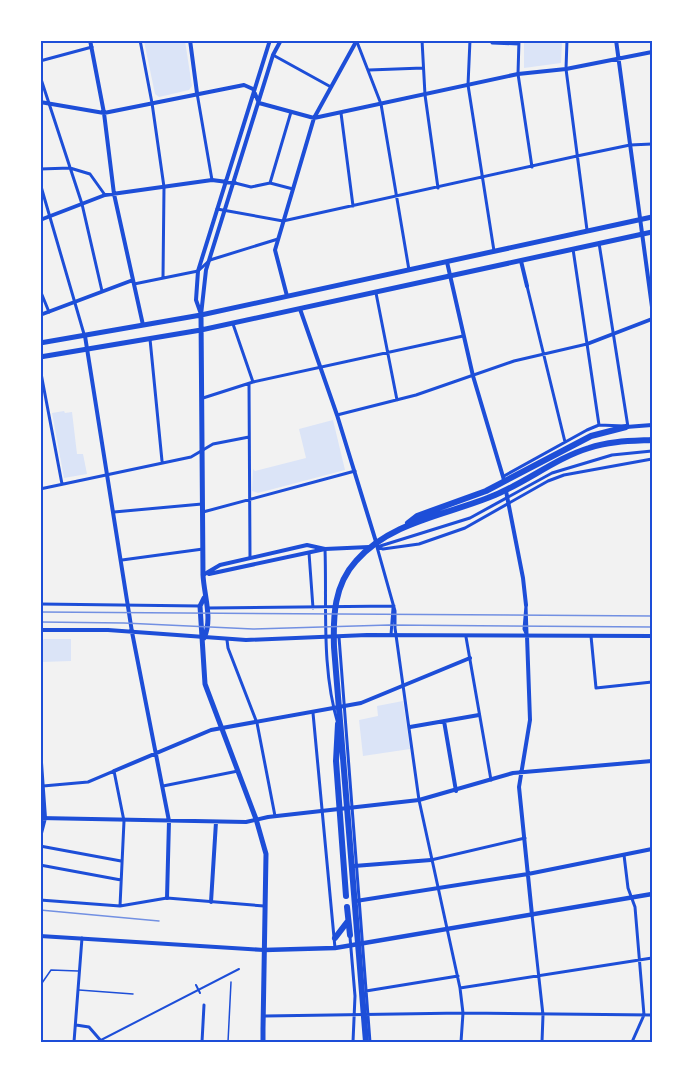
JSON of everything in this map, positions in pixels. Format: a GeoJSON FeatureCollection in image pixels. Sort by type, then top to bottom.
{"type":"FeatureCollection","features":[{"type":"Feature","properties":{"kind":"highway"},"geometry":{"type":"LineString","coordinates":[[40,343],[201,315],[652,217]]}},
{"type":"Feature","properties":{"kind":"highway"},"geometry":{"type":"LineString","coordinates":[[40,357],[201,330],[652,232]]}},
{"type":"Feature","properties":{"kind":"highway"},"geometry":{"type":"LineString","coordinates":[[201,315],[203,575],[204,598],[208,608],[207,631],[204,638],[205,684],[256,819],[266,854],[263,1042]]}},
{"type":"Feature","properties":{"kind":"highway"},"geometry":{"type":"LineString","coordinates":[[366,1042],[333,629],[339,590],[348,571],[363,554],[417,516],[486,491],[591,436],[627,427]]}},
{"type":"Feature","properties":{"kind":"highway"},"geometry":{"type":"LineString","coordinates":[[403,527],[496,495],[589,448],[611,443],[652,440]]}},
{"type":"Feature","properties":{"kind":"highway"},"geometry":{"type":"LineString","coordinates":[[204,598],[200,606],[200,631],[204,638]]}},
{"type":"Feature","properties":{"kind":"highway"},"geometry":{"type":"LineString","coordinates":[[340,714],[336,735],[336,761],[346,894]]}},
{"type":"Feature","properties":{"kind":"highway"},"geometry":{"type":"LineString","coordinates":[[335,938],[350,928],[347,908]]}},
{"type":"Feature","properties":{"kind":"highway"},"geometry":{"type":"LineString","coordinates":[[263,1029],[264,1003]]}},
{"type":"Feature","properties":{"kind":"main road"},"geometry":{"type":"LineString","coordinates":[[264,950],[335,948],[652,894]]}},
{"type":"Feature","properties":{"kind":"street"},"geometry":{"type":"LineString","coordinates":[[140,40],[164,187],[163,278]]}},
{"type":"Feature","properties":{"kind":"street"},"geometry":{"type":"LineString","coordinates":[[190,40],[212,180]]}},
{"type":"Feature","properties":{"kind":"street"},"geometry":{"type":"LineString","coordinates":[[201,315],[196,300],[198,271],[270,40]]}},
{"type":"Feature","properties":{"kind":"street"},"geometry":{"type":"LineString","coordinates":[[201,315],[206,270],[235,183],[273,55],[281,40]]}},
{"type":"Feature","properties":{"kind":"street"},"geometry":{"type":"LineString","coordinates":[[423,40],[425,94],[438,188]]}},
{"type":"Feature","properties":{"kind":"street"},"geometry":{"type":"LineString","coordinates":[[470,40],[468,85],[494,250]]}},
{"type":"Feature","properties":{"kind":"street"},"geometry":{"type":"LineString","coordinates":[[492,40],[492,43],[519,42],[518,74],[532,167]]}},
{"type":"Feature","properties":{"kind":"street"},"geometry":{"type":"LineString","coordinates":[[567,40],[566,69],[587,230]]}},
{"type":"Feature","properties":{"kind":"street"},"geometry":{"type":"LineString","coordinates":[[616,40],[652,307]]}},
{"type":"Feature","properties":{"kind":"street"},"geometry":{"type":"LineString","coordinates":[[356,41],[381,104],[409,270]]}},
{"type":"Feature","properties":{"kind":"street"},"geometry":{"type":"LineString","coordinates":[[287,296],[274,250],[314,118],[356,41]]}},
{"type":"Feature","properties":{"kind":"street"},"geometry":{"type":"LineString","coordinates":[[40,61],[92,42],[104,112],[114,194],[143,326]]}},
{"type":"Feature","properties":{"kind":"street"},"geometry":{"type":"LineString","coordinates":[[259,103],[314,118],[518,74],[566,69],[652,52]]}},
{"type":"Feature","properties":{"kind":"street"},"geometry":{"type":"LineString","coordinates":[[273,55],[331,87]]}},
{"type":"Feature","properties":{"kind":"street"},"geometry":{"type":"LineString","coordinates":[[369,70],[423,68]]}},
{"type":"Feature","properties":{"kind":"street"},"geometry":{"type":"LineString","coordinates":[[40,76],[82,204],[102,291]]}},
{"type":"Feature","properties":{"kind":"street"},"geometry":{"type":"LineString","coordinates":[[40,102],[104,112],[244,85],[254,89],[259,103]]}},
{"type":"Feature","properties":{"kind":"street"},"geometry":{"type":"LineString","coordinates":[[270,183],[291,112]]}},
{"type":"Feature","properties":{"kind":"street"},"geometry":{"type":"LineString","coordinates":[[341,113],[353,206]]}},
{"type":"Feature","properties":{"kind":"street"},"geometry":{"type":"LineString","coordinates":[[217,209],[283,221],[577,156],[630,145],[652,144]]}},
{"type":"Feature","properties":{"kind":"street"},"geometry":{"type":"LineString","coordinates":[[40,169],[70,168],[90,174],[105,195]]}},
{"type":"Feature","properties":{"kind":"street"},"geometry":{"type":"LineString","coordinates":[[40,220],[105,195],[212,180],[251,187],[270,183],[292,189]]}},
{"type":"Feature","properties":{"kind":"street"},"geometry":{"type":"LineString","coordinates":[[40,183],[89,349],[132,632],[169,821],[167,898]]}},
{"type":"Feature","properties":{"kind":"street"},"geometry":{"type":"LineString","coordinates":[[40,315],[102,291],[133,282],[198,271],[210,260],[278,238]]}},
{"type":"Feature","properties":{"kind":"street"},"geometry":{"type":"LineString","coordinates":[[599,243],[627,427]]}},
{"type":"Feature","properties":{"kind":"street"},"geometry":{"type":"LineString","coordinates":[[573,249],[599,425]]}},
{"type":"Feature","properties":{"kind":"street"},"geometry":{"type":"LineString","coordinates":[[447,261],[473,376],[504,476],[526,605],[524,629],[530,720],[520,773],[543,1014],[542,1042]]}},
{"type":"Feature","properties":{"kind":"street"},"geometry":{"type":"LineString","coordinates":[[521,261],[565,442]]}},
{"type":"Feature","properties":{"kind":"street"},"geometry":{"type":"LineString","coordinates":[[40,290],[49,312]]}},
{"type":"Feature","properties":{"kind":"street"},"geometry":{"type":"LineString","coordinates":[[376,292],[397,400]]}},
{"type":"Feature","properties":{"kind":"street"},"geometry":{"type":"LineString","coordinates":[[300,309],[355,471],[394,606],[419,800],[460,988],[463,1013],[461,1042]]}},
{"type":"Feature","properties":{"kind":"street"},"geometry":{"type":"LineString","coordinates":[[337,415],[397,400],[514,361],[587,344],[652,319]]}},
{"type":"Feature","properties":{"kind":"street"},"geometry":{"type":"LineString","coordinates":[[232,323],[251,383],[250,557]]}},
{"type":"Feature","properties":{"kind":"street"},"geometry":{"type":"LineString","coordinates":[[202,398],[320,366],[463,336]]}},
{"type":"Feature","properties":{"kind":"street"},"geometry":{"type":"LineString","coordinates":[[150,339],[162,461]]}},
{"type":"Feature","properties":{"kind":"street"},"geometry":{"type":"LineString","coordinates":[[40,368],[62,484]]}},
{"type":"Feature","properties":{"kind":"street"},"geometry":{"type":"LineString","coordinates":[[504,476],[599,425],[627,427],[652,425]]}},
{"type":"Feature","properties":{"kind":"street"},"geometry":{"type":"LineString","coordinates":[[40,489],[162,461],[191,457],[213,444],[249,437]]}},
{"type":"Feature","properties":{"kind":"street"},"geometry":{"type":"LineString","coordinates":[[203,575],[325,549],[377,547],[470,518],[552,473],[612,455],[652,451]]}},
{"type":"Feature","properties":{"kind":"street"},"geometry":{"type":"LineString","coordinates":[[377,547],[385,549],[430,540],[482,521],[548,481],[564,475],[652,459]]}},
{"type":"Feature","properties":{"kind":"street"},"geometry":{"type":"LineString","coordinates":[[203,512],[355,471]]}},
{"type":"Feature","properties":{"kind":"street"},"geometry":{"type":"LineString","coordinates":[[114,512],[203,504]]}},
{"type":"Feature","properties":{"kind":"street"},"geometry":{"type":"LineString","coordinates":[[203,575],[220,565],[307,544],[325,549]]}},
{"type":"Feature","properties":{"kind":"street"},"geometry":{"type":"LineString","coordinates":[[122,560],[203,549]]}},
{"type":"Feature","properties":{"kind":"street"},"geometry":{"type":"LineString","coordinates":[[325,549],[327,638],[333,709],[343,740],[358,900],[363,926],[366,1042]]}},
{"type":"Feature","properties":{"kind":"street"},"geometry":{"type":"LineString","coordinates":[[309,553],[313,608]]}},
{"type":"Feature","properties":{"kind":"street"},"geometry":{"type":"LineString","coordinates":[[40,604],[200,606]]}},
{"type":"Feature","properties":{"kind":"street"},"geometry":{"type":"LineString","coordinates":[[208,608],[394,606]]}},
{"type":"Feature","properties":{"kind":"street"},"geometry":{"type":"LineString","coordinates":[[391,635],[394,606]]}},
{"type":"Feature","properties":{"kind":"street"},"geometry":{"type":"LineString","coordinates":[[40,630],[132,632],[227,640],[391,635],[652,636]]}},
{"type":"Feature","properties":{"kind":"street"},"geometry":{"type":"LineString","coordinates":[[591,636],[596,688],[652,682]]}},
{"type":"Feature","properties":{"kind":"street"},"geometry":{"type":"LineString","coordinates":[[339,637],[351,809]]}},
{"type":"Feature","properties":{"kind":"street"},"geometry":{"type":"LineString","coordinates":[[466,637],[491,780]]}},
{"type":"Feature","properties":{"kind":"street"},"geometry":{"type":"LineString","coordinates":[[227,640],[228,648],[258,723],[275,816]]}},
{"type":"Feature","properties":{"kind":"street"},"geometry":{"type":"LineString","coordinates":[[43,786],[88,782],[211,730],[345,707],[470,658]]}},
{"type":"Feature","properties":{"kind":"street"},"geometry":{"type":"LineString","coordinates":[[313,713],[335,948]]}},
{"type":"Feature","properties":{"kind":"street"},"geometry":{"type":"LineString","coordinates":[[411,727],[479,715]]}},
{"type":"Feature","properties":{"kind":"street"},"geometry":{"type":"LineString","coordinates":[[444,721],[456,791]]}},
{"type":"Feature","properties":{"kind":"street"},"geometry":{"type":"LineString","coordinates":[[40,749],[43,786],[43,818],[40,837]]}},
{"type":"Feature","properties":{"kind":"street"},"geometry":{"type":"LineString","coordinates":[[43,818],[246,822],[275,816],[419,800],[520,773],[652,761]]}},
{"type":"Feature","properties":{"kind":"street"},"geometry":{"type":"LineString","coordinates":[[114,771],[124,821],[120,906]]}},
{"type":"Feature","properties":{"kind":"street"},"geometry":{"type":"LineString","coordinates":[[163,786],[238,771]]}},
{"type":"Feature","properties":{"kind":"street"},"geometry":{"type":"LineString","coordinates":[[211,902],[216,822]]}},
{"type":"Feature","properties":{"kind":"street"},"geometry":{"type":"LineString","coordinates":[[356,866],[431,860],[525,838]]}},
{"type":"Feature","properties":{"kind":"street"},"geometry":{"type":"LineString","coordinates":[[40,846],[121,861]]}},
{"type":"Feature","properties":{"kind":"street"},"geometry":{"type":"LineString","coordinates":[[358,900],[528,874],[652,849]]}},
{"type":"Feature","properties":{"kind":"street"},"geometry":{"type":"LineString","coordinates":[[624,853],[640,961],[644,1015],[632,1042]]}},
{"type":"Feature","properties":{"kind":"street"},"geometry":{"type":"LineString","coordinates":[[40,865],[120,880]]}},
{"type":"Feature","properties":{"kind":"street"},"geometry":{"type":"LineString","coordinates":[[40,900],[120,906],[167,898],[264,906]]}},
{"type":"Feature","properties":{"kind":"street"},"geometry":{"type":"LineString","coordinates":[[353,1042],[350,928],[358,900]]}},
{"type":"Feature","properties":{"kind":"street"},"geometry":{"type":"LineString","coordinates":[[350,928],[363,926]]}},
{"type":"Feature","properties":{"kind":"street"},"geometry":{"type":"LineString","coordinates":[[40,936],[264,950]]}},
{"type":"Feature","properties":{"kind":"street"},"geometry":{"type":"LineString","coordinates":[[74,1042],[82,938]]}},
{"type":"Feature","properties":{"kind":"street"},"geometry":{"type":"LineString","coordinates":[[460,988],[539,978],[652,958]]}},
{"type":"Feature","properties":{"kind":"street"},"geometry":{"type":"LineString","coordinates":[[76,1024],[89,1027],[101,1041],[200,992],[239,969]]}},
{"type":"Feature","properties":{"kind":"street"},"geometry":{"type":"LineString","coordinates":[[366,991],[458,976]]}},
{"type":"Feature","properties":{"kind":"street"},"geometry":{"type":"LineString","coordinates":[[40,1011],[41,983]]}},
{"type":"Feature","properties":{"kind":"street"},"geometry":{"type":"LineString","coordinates":[[196,986],[200,992]]}},
{"type":"Feature","properties":{"kind":"street"},"geometry":{"type":"LineString","coordinates":[[202,1042],[204,1005]]}},
{"type":"Feature","properties":{"kind":"street"},"geometry":{"type":"LineString","coordinates":[[265,1016],[463,1013],[652,1015]]}},
{"type":"Feature","properties":{"kind":"lane"},"geometry":{"type":"LineString","coordinates":[[41,983],[51,970],[81,971]]}},
{"type":"Feature","properties":{"kind":"lane"},"geometry":{"type":"LineString","coordinates":[[228,1042],[231,982]]}},
{"type":"Feature","properties":{"kind":"lane"},"geometry":{"type":"LineString","coordinates":[[78,990],[134,994]]}},
{"type":"Feature","properties":{"kind":"shaded area"},"geometry":{"type":"Polygon","coordinates":[[[144,41],[185,41],[192,86],[189,90],[159,97],[155,94],[144,41]]]}},
{"type":"Feature","properties":{"kind":"shaded area"},"geometry":{"type":"Polygon","coordinates":[[[524,41],[562,41],[561,63],[524,68],[524,41]]]}},
{"type":"Feature","properties":{"kind":"shaded area"},"geometry":{"type":"Polygon","coordinates":[[[64,411],[65,413],[72,412],[77,454],[83,454],[87,474],[64,478],[52,413],[64,411]]]}},
{"type":"Feature","properties":{"kind":"shaded area"},"geometry":{"type":"Polygon","coordinates":[[[333,420],[345,470],[258,493],[252,491],[253,469],[255,471],[306,458],[299,429],[333,420]]]}},
{"type":"Feature","properties":{"kind":"shaded area"},"geometry":{"type":"Polygon","coordinates":[[[44,639],[71,639],[71,661],[42,662],[41,642],[44,639]]]}},
{"type":"Feature","properties":{"kind":"shaded area"},"geometry":{"type":"Polygon","coordinates":[[[403,701],[410,749],[363,756],[359,720],[378,716],[377,706],[403,701]]]}},
{"type":"Feature","properties":{"kind":"tram line"},"geometry":{"type":"LineString","coordinates":[[40,910],[159,921]]}},
{"type":"Feature","properties":{"kind":"railway"},"geometry":{"type":"LineString","coordinates":[[40,612],[652,616]]}},
{"type":"Feature","properties":{"kind":"railway"},"geometry":{"type":"LineString","coordinates":[[40,622],[253,629],[389,625],[652,627]]}}]}
